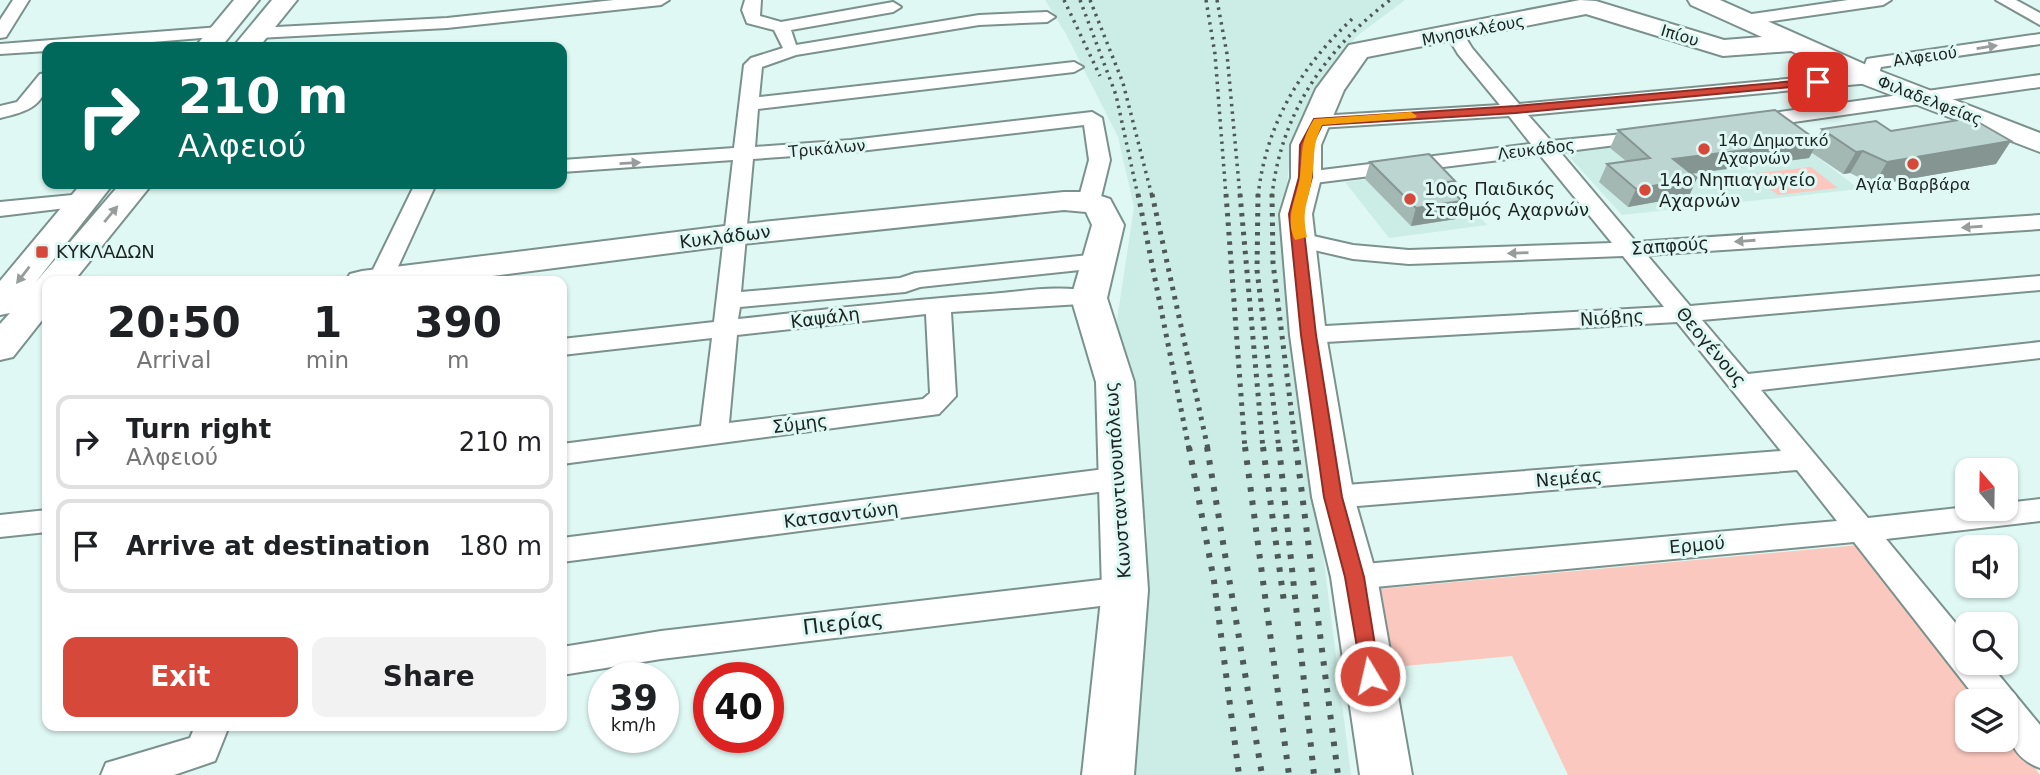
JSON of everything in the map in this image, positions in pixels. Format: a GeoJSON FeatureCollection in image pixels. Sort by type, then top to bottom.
{"type":"FeatureCollection","features":[{"type":"Feature","properties":{"kind":"street"},"geometry":{"type":"LineString","coordinates":[[0,33],[21,0]]}},
{"type":"Feature","properties":{"kind":"street"},"geometry":{"type":"LineString","coordinates":[[145,42],[214,40],[247,0]]}},
{"type":"Feature","properties":{"kind":"street"},"geometry":{"type":"LineString","coordinates":[[252,40],[285,0]]}},
{"type":"Feature","properties":{"kind":"street"},"geometry":{"type":"LineString","coordinates":[[252,40],[661,0]]}},
{"type":"Feature","properties":{"kind":"street"},"geometry":{"type":"LineString","coordinates":[[753,0],[750,10],[753,19],[781,27],[893,7]]}},
{"type":"Feature","properties":{"kind":"street","name":"Φιλαδελφείας"},"geometry":{"type":"LineString","coordinates":[[1700,0],[1870,77],[2040,143]]}},
{"type":"Feature","properties":{"kind":"street","name":"Φιλαδελφείας"},"geometry":{"type":"LineString","coordinates":[[1713,0],[1745,20]]}},
{"type":"Feature","properties":{"kind":"street"},"geometry":{"type":"LineString","coordinates":[[1745,20],[1883,0]]}},
{"type":"Feature","properties":{"kind":"street"},"geometry":{"type":"LineString","coordinates":[[2004,0],[2040,20]]}},
{"type":"Feature","properties":{"kind":"street","name":"Μνησικλέους"},"geometry":{"type":"LineString","coordinates":[[1318,122],[1330,89],[1358,51],[1455,34],[1578,3]]}},
{"type":"Feature","properties":{"kind":"street","name":"Ιπίου"},"geometry":{"type":"LineString","coordinates":[[1578,3],[1723,48],[1793,43]]}},
{"type":"Feature","properties":{"kind":"street"},"geometry":{"type":"LineString","coordinates":[[714,435],[753,65],[760,60],[786,55],[790,51],[979,20],[1047,17]]}},
{"type":"Feature","properties":{"kind":"street"},"geometry":{"type":"LineString","coordinates":[[781,27],[790,51]]}},
{"type":"Feature","properties":{"kind":"street","name":"Θεογένους"},"geometry":{"type":"LineString","coordinates":[[1455,34],[1464,50],[1742,383],[1955,646]]}},
{"type":"Feature","properties":{"kind":"street","name":"Αλφειού"},"geometry":{"type":"LineString","coordinates":[[1318,122],[1516,110],[1870,77],[1873,63],[2040,39]]}},
{"type":"Feature","properties":{"kind":"street"},"geometry":{"type":"LineString","coordinates":[[0,49],[42,46]]}},
{"type":"Feature","properties":{"kind":"street"},"geometry":{"type":"LineString","coordinates":[[750,104],[1074,67]]}},
{"type":"Feature","properties":{"kind":"street"},"geometry":{"type":"LineString","coordinates":[[1738,124],[2040,81]]}},
{"type":"Feature","properties":{"kind":"street"},"geometry":{"type":"LineString","coordinates":[[0,112],[24,106],[42,84]]}},
{"type":"Feature","properties":{"kind":"street","name":"Τρικάλων"},"geometry":{"type":"LineString","coordinates":[[567,166],[744,156],[1092,118],[1100,139],[1101,164],[1089,201]]}},
{"type":"Feature","properties":{"kind":"street"},"geometry":{"type":"LineString","coordinates":[[1318,122],[1306,145],[1306,177],[1296,214],[1308,335],[1333,497],[1354,577],[1386,775]]}},
{"type":"Feature","properties":{"kind":"street","name":"Λευκάδος"},"geometry":{"type":"LineString","coordinates":[[1306,177],[1670,132]]}},
{"type":"Feature","properties":{"kind":"street"},"geometry":{"type":"LineString","coordinates":[[60,276],[132,189]]}},
{"type":"Feature","properties":{"kind":"street"},"geometry":{"type":"LineString","coordinates":[[376,276],[422,189]]}},
{"type":"Feature","properties":{"kind":"street"},"geometry":{"type":"LineString","coordinates":[[0,209],[90,192]]}},
{"type":"Feature","properties":{"kind":"street"},"geometry":{"type":"LineString","coordinates":[[43,276],[90,192]]}},
{"type":"Feature","properties":{"kind":"street","name":"Κυκλάδων"},"geometry":{"type":"LineString","coordinates":[[412,276],[733,235],[1064,201],[1089,201]]}},
{"type":"Feature","properties":{"kind":"street"},"geometry":{"type":"LineString","coordinates":[[728,301],[905,285],[915,280],[1094,279],[1108,225],[1099,206],[1089,201]]}},
{"type":"Feature","properties":{"kind":"street","name":"Σαπφούς"},"geometry":{"type":"LineString","coordinates":[[1300,240],[1353,252],[1409,257],[1628,249],[2040,222]]}},
{"type":"Feature","properties":{"kind":"street"},"geometry":{"type":"LineString","coordinates":[[0,348],[42,277]]}},
{"type":"Feature","properties":{"kind":"street","name":"Καψάλη"},"geometry":{"type":"LineString","coordinates":[[567,346],[938,305],[1057,296],[1094,279]]}},
{"type":"Feature","properties":{"kind":"street","name":"Κωνσταντινουπόλεως"},"geometry":{"type":"LineString","coordinates":[[1094,279],[1115,382],[1125,590],[1108,775]]}},
{"type":"Feature","properties":{"kind":"street","name":"Νιόβης"},"geometry":{"type":"LineString","coordinates":[[1308,335],[1683,314],[2040,283]]}},
{"type":"Feature","properties":{"kind":"street","name":"Σύμης"},"geometry":{"type":"LineString","coordinates":[[567,453],[930,407],[943,396],[938,305]]}},
{"type":"Feature","properties":{"kind":"street"},"geometry":{"type":"LineString","coordinates":[[1742,383],[2040,350]]}},
{"type":"Feature","properties":{"kind":"street","name":"Νεμέας"},"geometry":{"type":"LineString","coordinates":[[1333,497],[1804,459]]}},
{"type":"Feature","properties":{"kind":"street","name":"Κατσαντώνη"},"geometry":{"type":"LineString","coordinates":[[567,549],[1121,478]]}},
{"type":"Feature","properties":{"kind":"street","name":"Ερμού"},"geometry":{"type":"LineString","coordinates":[[1354,577],[1862,530],[2040,510]]}},
{"type":"Feature","properties":{"kind":"street"},"geometry":{"type":"LineString","coordinates":[[0,526],[42,521]]}},
{"type":"Feature","properties":{"kind":"street","name":"Πιερίας"},"geometry":{"type":"LineString","coordinates":[[567,660],[661,645],[1125,590]]}},
{"type":"Feature","properties":{"kind":"street","name":"Θεογένους"},"geometry":{"type":"LineString","coordinates":[[1978,675],[1990,689]]}},
{"type":"Feature","properties":{"kind":"street"},"geometry":{"type":"LineString","coordinates":[[2018,724],[2040,752]]}},
{"type":"Feature","properties":{"kind":"street"},"geometry":{"type":"LineString","coordinates":[[119,775],[207,738]]}},
{"type":"Feature","properties":{"kind":"shaded area"},"geometry":{"type":"Polygon","coordinates":[[[1045,0],[1405,0],[1357,36],[1326,73],[1290,153],[1285,206],[1318,514],[1351,775],[1127,775],[1143,639],[1147,531],[1117,320],[1134,207],[1118,137],[1066,34],[1045,0]]]}},
{"type":"Feature","properties":{"kind":"shaded area"},"geometry":{"type":"Polygon","coordinates":[[[1777,126],[1859,189],[1622,215],[1564,151],[1777,126]]]}},
{"type":"Feature","properties":{"kind":"shaded area"},"geometry":{"type":"Polygon","coordinates":[[[1811,167],[1838,188],[1778,195],[1751,174],[1811,167]]]}},
{"type":"Feature","properties":{"kind":"shaded area"},"geometry":{"type":"Polygon","coordinates":[[[1437,170],[1487,225],[1389,238],[1345,182],[1437,170]]]}},
{"type":"Feature","properties":{"kind":"shaded area"},"geometry":{"type":"Polygon","coordinates":[[[1859,545],[1955,666],[1955,675],[1963,675],[1974,689],[1955,689],[1955,752],[2018,752],[2018,745],[2040,775],[1568,775],[1512,656],[1383,668],[1369,590],[1859,545]]]}},
{"type":"Feature","properties":{"kind":"building"},"geometry":{"type":"Polygon","coordinates":[[[1775,110],[1818,141],[1673,159],[1697,178],[1636,189],[1607,164],[1650,158],[1618,130],[1775,110]]]}},
{"type":"Feature","properties":{"kind":"building"},"geometry":{"type":"Polygon","coordinates":[[[1971,118],[2011,141],[1887,162],[1863,151],[1856,152],[1822,129],[1876,121],[1891,131],[1971,118]]]}},
{"type":"Feature","properties":{"kind":"building"},"geometry":{"type":"Polygon","coordinates":[[[1429,154],[1455,181],[1447,182],[1461,201],[1416,208],[1370,162],[1429,154]]]}},
{"type":"Feature","properties":{"kind":"railway"},"geometry":{"type":"LineString","coordinates":[[1064,0],[1100,76]]}},
{"type":"Feature","properties":{"kind":"railway"},"geometry":{"type":"LineString","coordinates":[[1080,0],[1116,95],[1138,196]]}},
{"type":"Feature","properties":{"kind":"railway"},"geometry":{"type":"LineString","coordinates":[[1090,0],[1123,83],[1152,196]]}},
{"type":"Feature","properties":{"kind":"railway"},"geometry":{"type":"LineString","coordinates":[[1206,0],[1215,54],[1226,196]]}},
{"type":"Feature","properties":{"kind":"railway"},"geometry":{"type":"LineString","coordinates":[[1217,0],[1227,54],[1240,196]]}},
{"type":"Feature","properties":{"kind":"railway"},"geometry":{"type":"LineString","coordinates":[[1272,196],[1285,137],[1310,86],[1345,40],[1390,0]]}},
{"type":"Feature","properties":{"kind":"railway"},"geometry":{"type":"LineString","coordinates":[[1258,196],[1269,145],[1288,99],[1316,57],[1352,19]]}},
{"type":"Feature","properties":{"kind":"railway"},"geometry":{"type":"LineString","coordinates":[[1138,194],[1189,449]]}},
{"type":"Feature","properties":{"kind":"railway"},"geometry":{"type":"LineString","coordinates":[[1152,194],[1208,449]]}},
{"type":"Feature","properties":{"kind":"railway"},"geometry":{"type":"LineString","coordinates":[[1226,194],[1245,449]]}},
{"type":"Feature","properties":{"kind":"railway"},"geometry":{"type":"LineString","coordinates":[[1240,194],[1263,449]]}},
{"type":"Feature","properties":{"kind":"railway"},"geometry":{"type":"LineString","coordinates":[[1258,194],[1257,270],[1279,449]]}},
{"type":"Feature","properties":{"kind":"railway"},"geometry":{"type":"LineString","coordinates":[[1272,196],[1273,263],[1296,449]]}},
{"type":"Feature","properties":{"kind":"railway"},"geometry":{"type":"LineString","coordinates":[[1189,447],[1214,581],[1239,775]]}},
{"type":"Feature","properties":{"kind":"railway"},"geometry":{"type":"LineString","coordinates":[[1207,447],[1262,775]]}},
{"type":"Feature","properties":{"kind":"railway"},"geometry":{"type":"LineString","coordinates":[[1245,447],[1289,775]]}},
{"type":"Feature","properties":{"kind":"railway"},"geometry":{"type":"LineString","coordinates":[[1263,447],[1284,602]]}},
{"type":"Feature","properties":{"kind":"railway"},"geometry":{"type":"LineString","coordinates":[[1279,447],[1314,775]]}},
{"type":"Feature","properties":{"kind":"railway"},"geometry":{"type":"LineString","coordinates":[[1296,447],[1338,775]]}},
{"type":"Feature","properties":{"kind":"slow traffic"},"geometry":{"type":"LineString","coordinates":[[1300,237],[1296,214],[1306,177],[1306,145],[1318,122],[1411,116]]}},
{"type":"Feature","properties":{"kind":"place","name":"14ο Δημοτικό Αχαρνών"},"geometry":{"type":"Point","coordinates":[1704,149]}},
{"type":"Feature","properties":{"kind":"place","name":"Αγία Βαρβάρα"},"geometry":{"type":"Point","coordinates":[1913,164]}},
{"type":"Feature","properties":{"kind":"place","name":"14ο Νηπιαγωγείο Αχαρνών"},"geometry":{"type":"Point","coordinates":[1645,190]}},
{"type":"Feature","properties":{"kind":"place","name":"10ος Παιδικός Σταθμός Αχαρνών"},"geometry":{"type":"Point","coordinates":[1410,199]}},
{"type":"Feature","properties":{"kind":"place","name":"ΚΥΚΛΑΔΩΝ"},"geometry":{"type":"Point","coordinates":[42,252]}},
{"type":"Feature","properties":{"kind":"route"},"geometry":{"type":"LineString","coordinates":[[1370,676],[1354,577],[1333,497],[1308,335],[1296,214],[1306,177],[1306,145],[1318,122],[1516,110],[1818,82]]}}]}
